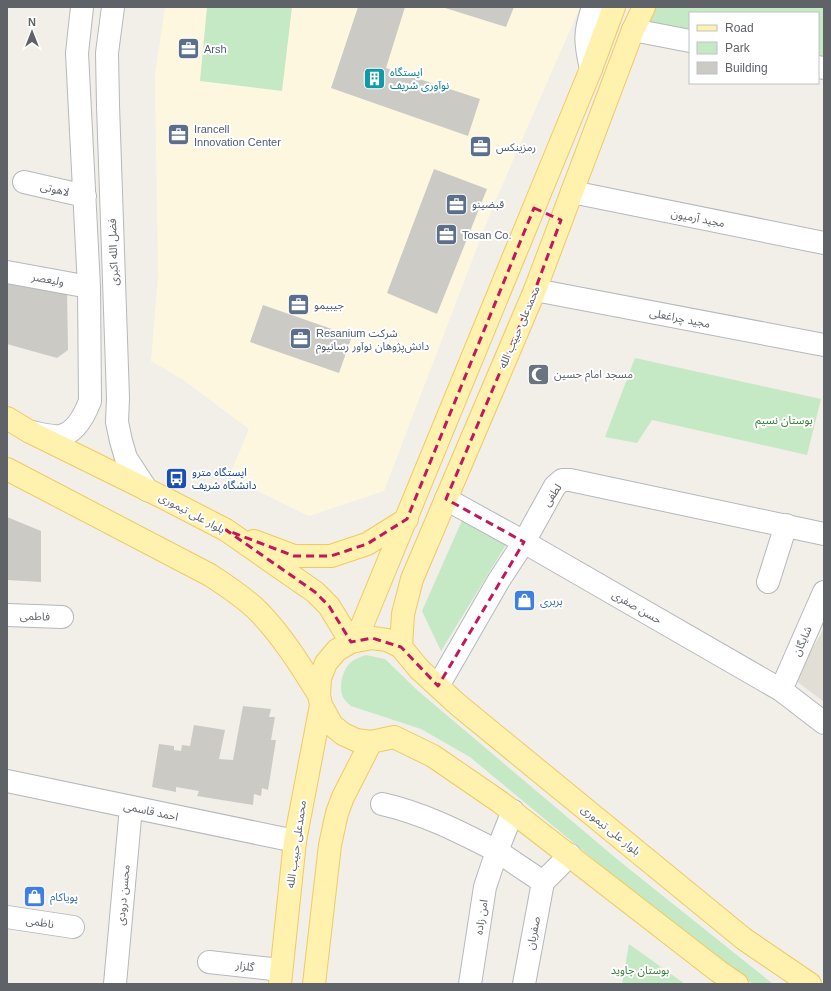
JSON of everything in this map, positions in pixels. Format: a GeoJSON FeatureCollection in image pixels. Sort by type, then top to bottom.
{"type":"FeatureCollection","features":[{"type":"Feature","properties":{"kind":"main road"},"geometry":{"type":"LineString","coordinates":[[354,641],[407,519],[591,69],[614,7]]}},
{"type":"Feature","properties":{"kind":"main road","name":"محمدعلی حبیب الله"},"geometry":{"type":"LineString","coordinates":[[402,647],[403,614],[412,579],[535,290],[633,30],[644,7]]}},
{"type":"Feature","properties":{"kind":"main road"},"geometry":{"type":"LineString","coordinates":[[534,208],[561,220]]}},
{"type":"Feature","properties":{"kind":"main road","name":"بلوار علی تیموری"},"geometry":{"type":"LineString","coordinates":[[7,418],[30,432],[226,530],[315,592],[329,606],[354,641]]}},
{"type":"Feature","properties":{"kind":"main road"},"geometry":{"type":"LineString","coordinates":[[7,469],[210,575],[228,587],[259,612],[297,659],[332,725],[343,734],[356,740],[371,742],[394,737],[433,756],[513,811],[736,984]]}},
{"type":"Feature","properties":{"kind":"main road"},"geometry":{"type":"LineString","coordinates":[[226,530],[294,556],[330,556],[367,544],[407,519]]}},
{"type":"Feature","properties":{"kind":"main road"},"geometry":{"type":"LineString","coordinates":[[354,641],[372,638],[387,640],[402,647]]}},
{"type":"Feature","properties":{"kind":"main road","name":"محمدعلی حبیب الله"},"geometry":{"type":"LineString","coordinates":[[280,977],[295,841],[320,700],[320,678],[326,663],[337,650],[354,641]]}},
{"type":"Feature","properties":{"kind":"main road","name":"بلوار علی تیموری"},"geometry":{"type":"LineString","coordinates":[[402,647],[419,669],[458,704],[744,939],[810,984]]}},
{"type":"Feature","properties":{"kind":"main road"},"geometry":{"type":"LineString","coordinates":[[314,984],[330,845],[337,813],[343,797],[371,742]]}},
{"type":"Feature","properties":{"kind":"main road"},"geometry":{"type":"LineString","coordinates":[[285,937],[319,941]]}},
{"type":"Feature","properties":{"kind":"street"},"geometry":{"type":"LineString","coordinates":[[30,432],[52,436],[62,436],[73,429],[84,417],[90,401],[89,287],[77,53],[82,7]]}},
{"type":"Feature","properties":{"kind":"street","name":"فضل الله اکبری"},"geometry":{"type":"LineString","coordinates":[[113,7],[107,53],[118,398],[117,422],[126,458],[147,490]]}},
{"type":"Feature","properties":{"kind":"street"},"geometry":{"type":"LineString","coordinates":[[591,69],[585,37],[593,7]]}},
{"type":"Feature","properties":{"kind":"street"},"geometry":{"type":"LineString","coordinates":[[633,30],[689,41]]}},
{"type":"Feature","properties":{"kind":"street"},"geometry":{"type":"LineString","coordinates":[[79,105],[108,105]]}},
{"type":"Feature","properties":{"kind":"street","name":"لاهوتی"},"geometry":{"type":"LineString","coordinates":[[24,182],[85,196]]}},
{"type":"Feature","properties":{"kind":"street","name":"مجید آرمیون"},"geometry":{"type":"LineString","coordinates":[[572,192],[824,243]]}},
{"type":"Feature","properties":{"kind":"street","name":"ولیعصر"},"geometry":{"type":"LineString","coordinates":[[7,272],[89,287]]}},
{"type":"Feature","properties":{"kind":"street","name":"مجید چراغعلی"},"geometry":{"type":"LineString","coordinates":[[535,290],[824,345]]}},
{"type":"Feature","properties":{"kind":"street"},"geometry":{"type":"LineString","coordinates":[[90,401],[95,406],[101,408],[114,404],[118,398]]}},
{"type":"Feature","properties":{"kind":"street","name":"لطفی"},"geometry":{"type":"LineString","coordinates":[[438,686],[499,580],[524,542],[555,486],[562,480],[570,480],[824,534]]}},
{"type":"Feature","properties":{"kind":"street","name":"حسن صفری"},"geometry":{"type":"LineString","coordinates":[[446,500],[524,542],[781,690],[824,723]]}},
{"type":"Feature","properties":{"kind":"street"},"geometry":{"type":"LineString","coordinates":[[768,582],[786,525]]}},
{"type":"Feature","properties":{"kind":"street","name":"شایگان"},"geometry":{"type":"LineString","coordinates":[[781,690],[824,592]]}},
{"type":"Feature","properties":{"kind":"street","name":"فاطمی"},"geometry":{"type":"LineString","coordinates":[[7,615],[62,617]]}},
{"type":"Feature","properties":{"kind":"street","name":"احمد قاسمی"},"geometry":{"type":"LineString","coordinates":[[7,781],[295,841]]}},
{"type":"Feature","properties":{"kind":"street"},"geometry":{"type":"LineString","coordinates":[[382,804],[399,808],[446,826],[497,851],[543,882],[570,854]]}},
{"type":"Feature","properties":{"kind":"street","name":"محسن درودی"},"geometry":{"type":"LineString","coordinates":[[115,984],[131,807]]}},
{"type":"Feature","properties":{"kind":"street","name":"امن زاده"},"geometry":{"type":"LineString","coordinates":[[470,984],[486,887],[497,851],[513,811]]}},
{"type":"Feature","properties":{"kind":"street","name":"صفریان"},"geometry":{"type":"LineString","coordinates":[[524,984],[543,882]]}},
{"type":"Feature","properties":{"kind":"street","name":"ناظمی"},"geometry":{"type":"LineString","coordinates":[[7,917],[73,927]]}},
{"type":"Feature","properties":{"kind":"street","name":"گلزار"},"geometry":{"type":"LineString","coordinates":[[209,962],[280,977]]}},
{"type":"Feature","properties":{"kind":"highlighted area"},"geometry":{"type":"Polygon","coordinates":[[[534,208],[561,220],[535,290],[446,499],[524,542],[438,686],[401,647],[372,638],[351,642],[329,606],[315,592],[226,530],[294,556],[331,556],[367,544],[407,519],[534,208]]]}},
{"type":"Feature","properties":{"kind":"shaded area","name":"ایستگاه نوآوری شریف"},"geometry":{"type":"Polygon","coordinates":[[[165,7],[580,7],[491,211],[384,491],[309,516],[229,477],[249,429],[185,381],[151,361],[158,277],[155,75],[165,7]]]}},
{"type":"Feature","properties":{"kind":"shaded area"},"geometry":{"type":"Polygon","coordinates":[[[824,628],[824,702],[795,680],[824,628]]]}},
{"type":"Feature","properties":{"kind":"green space"},"geometry":{"type":"Polygon","coordinates":[[[207,7],[292,7],[282,91],[200,81],[207,7]]]}},
{"type":"Feature","properties":{"kind":"green space"},"geometry":{"type":"Polygon","coordinates":[[[655,7],[824,7],[824,61],[819,60],[819,12],[689,12],[689,33],[648,24],[655,7]]]}},
{"type":"Feature","properties":{"kind":"green space","name":"بوستان نسیم"},"geometry":{"type":"Polygon","coordinates":[[[635,358],[821,399],[807,455],[652,420],[637,443],[605,437],[635,358]]]}},
{"type":"Feature","properties":{"kind":"green space"},"geometry":{"type":"Polygon","coordinates":[[[464,516],[507,543],[441,651],[422,611],[464,516]]]}},
{"type":"Feature","properties":{"kind":"green space"},"geometry":{"type":"Polygon","coordinates":[[[366,655],[385,659],[417,690],[618,860],[773,984],[753,984],[697,945],[470,757],[421,729],[351,706],[342,695],[341,686],[343,676],[351,662],[366,655]]]}},
{"type":"Feature","properties":{"kind":"green space","name":"بوستان جاوید"},"geometry":{"type":"Polygon","coordinates":[[[629,944],[685,984],[622,984],[629,944]]]}},
{"type":"Feature","properties":{"kind":"building","name":"ایستگاه نوآوری شریف"},"geometry":{"type":"Polygon","coordinates":[[[358,7],[405,7],[386,68],[480,99],[468,136],[331,88],[358,7]]]}},
{"type":"Feature","properties":{"kind":"building"},"geometry":{"type":"Polygon","coordinates":[[[442,7],[514,7],[506,27],[442,7]]]}},
{"type":"Feature","properties":{"kind":"building"},"geometry":{"type":"Polygon","coordinates":[[[434,169],[487,189],[437,314],[387,293],[434,169]]]}},
{"type":"Feature","properties":{"kind":"building"},"geometry":{"type":"Polygon","coordinates":[[[9,276],[67,288],[68,350],[57,358],[7,344],[7,289],[9,276]]]}},
{"type":"Feature","properties":{"kind":"building","name":"Resanium شرکت دانش‌پژوهان نوآور رسانیوم"},"geometry":{"type":"Polygon","coordinates":[[[263,305],[352,336],[339,373],[250,342],[263,305]]]}},
{"type":"Feature","properties":{"kind":"building"},"geometry":{"type":"Polygon","coordinates":[[[7,517],[41,531],[41,582],[7,580],[7,517]]]}},
{"type":"Feature","properties":{"kind":"building"},"geometry":{"type":"Polygon","coordinates":[[[243,706],[271,709],[269,717],[275,717],[271,740],[276,740],[268,790],[262,788],[261,796],[254,794],[253,805],[197,796],[199,791],[176,787],[176,792],[152,787],[159,744],[174,746],[174,750],[181,751],[182,745],[190,746],[194,725],[225,730],[219,759],[233,760],[243,706]]]}},
{"type":"Feature","properties":{"kind":"place","name":"Arsh"},"geometry":{"type":"Point","coordinates":[189,49]}},
{"type":"Feature","properties":{"kind":"place","name":"ایستگاه نوآوری شریف"},"geometry":{"type":"Point","coordinates":[375,78]}},
{"type":"Feature","properties":{"kind":"place","name":"Irancell Innovation Center"},"geometry":{"type":"Point","coordinates":[179,135]}},
{"type":"Feature","properties":{"kind":"place","name":"رمزینکس"},"geometry":{"type":"Point","coordinates":[480,147]}},
{"type":"Feature","properties":{"kind":"place","name":"قبضینو"},"geometry":{"type":"Point","coordinates":[456,204]}},
{"type":"Feature","properties":{"kind":"place","name":"Tosan Co."},"geometry":{"type":"Point","coordinates":[447,235]}},
{"type":"Feature","properties":{"kind":"place","name":"جیبیمو"},"geometry":{"type":"Point","coordinates":[298,305]}},
{"type":"Feature","properties":{"kind":"place","name":"Resanium شرکت دانش‌پژوهان نوآور رسانیوم"},"geometry":{"type":"Point","coordinates":[301,339]}},
{"type":"Feature","properties":{"kind":"place","name":"مسجد امام حسین"},"geometry":{"type":"Point","coordinates":[539,374]}},
{"type":"Feature","properties":{"kind":"place","name":"ایستگاه مترو دانشگاه شریف"},"geometry":{"type":"Point","coordinates":[176,478]}},
{"type":"Feature","properties":{"kind":"place","name":"بربری"},"geometry":{"type":"Point","coordinates":[525,601]}},
{"type":"Feature","properties":{"kind":"place","name":"پویاکام"},"geometry":{"type":"Point","coordinates":[35,897]}}]}
